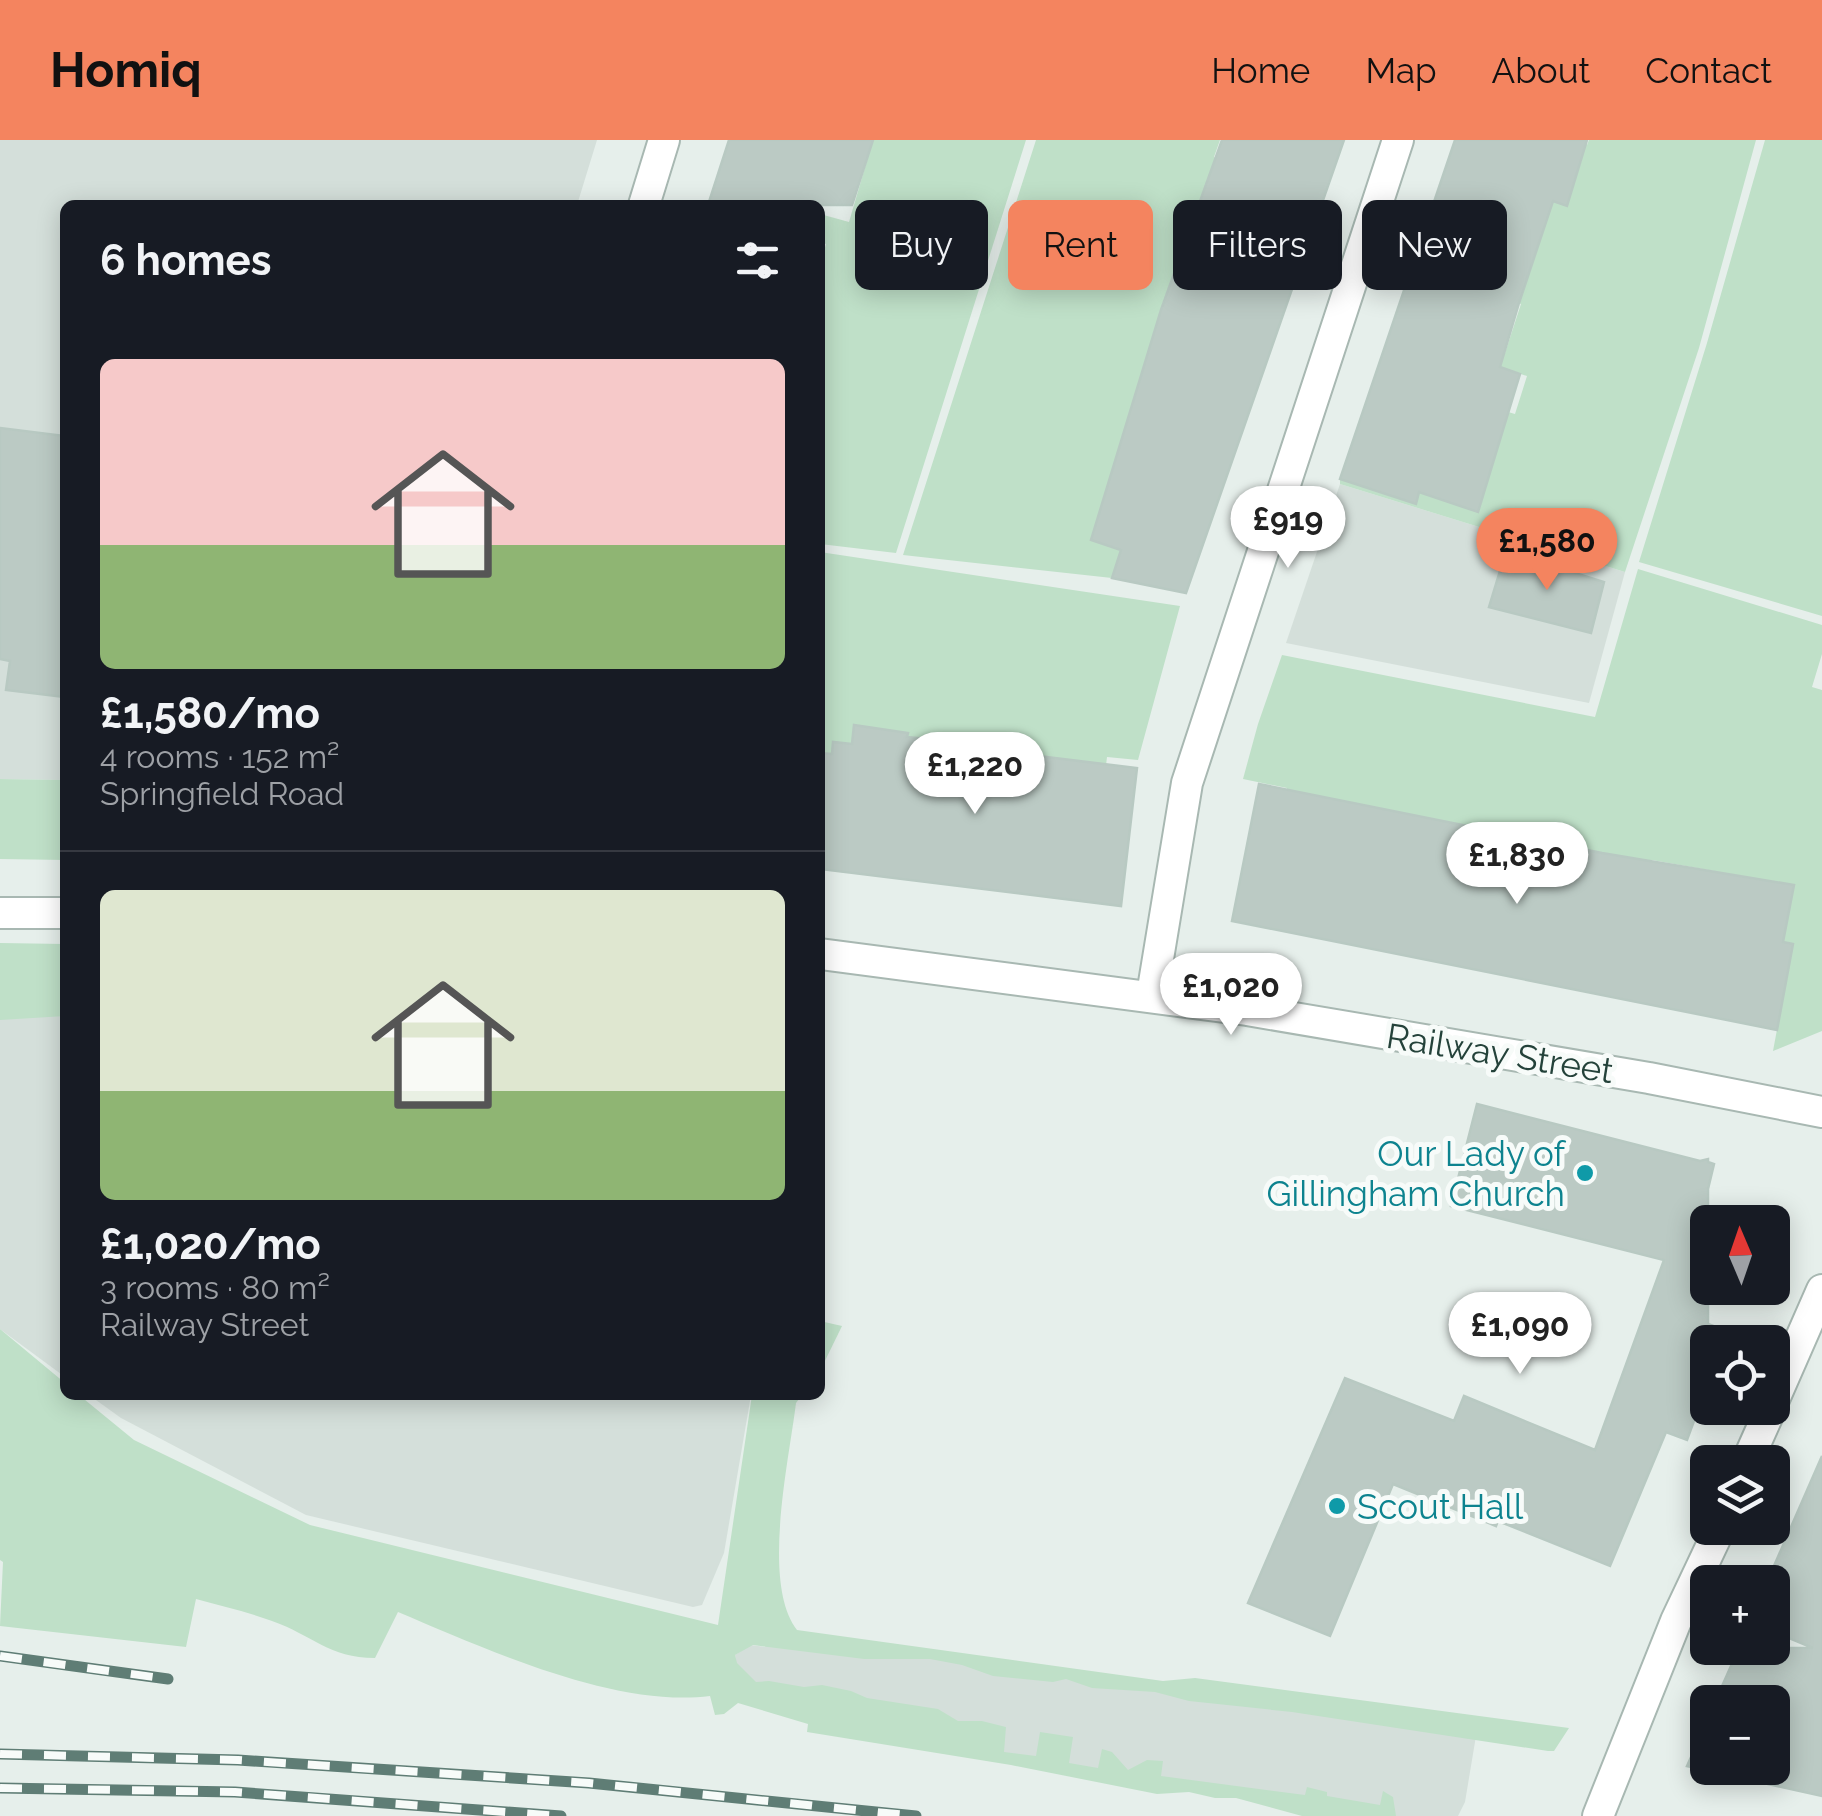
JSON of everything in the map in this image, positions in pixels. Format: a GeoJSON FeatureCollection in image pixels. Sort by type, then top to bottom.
{"type":"FeatureCollection","features":[{"type":"Feature","properties":{"kind":"street"},"geometry":{"type":"LineString","coordinates":[[646,200],[664,140]]}},
{"type":"Feature","properties":{"kind":"street"},"geometry":{"type":"LineString","coordinates":[[1152,995],[1188,783],[1398,140]]}},
{"type":"Feature","properties":{"kind":"street"},"geometry":{"type":"LineString","coordinates":[[0,913],[60,913]]}},
{"type":"Feature","properties":{"kind":"street","name":"Railway Street"},"geometry":{"type":"LineString","coordinates":[[825,955],[1152,995],[1649,1078],[1822,1112]]}},
{"type":"Feature","properties":{"kind":"street"},"geometry":{"type":"LineString","coordinates":[[1790,1373],[1814,1329],[1822,1290]]}},
{"type":"Feature","properties":{"kind":"street"},"geometry":{"type":"LineString","coordinates":[[1598,1816],[1676,1621],[1712,1545]]}},
{"type":"Feature","properties":{"kind":"shaded area"},"geometry":{"type":"Polygon","coordinates":[[[0,140],[597,140],[579,200],[60,200],[60,780],[0,779],[0,140]]]}},
{"type":"Feature","properties":{"kind":"shaded area"},"geometry":{"type":"Polygon","coordinates":[[[1340,484],[1625,572],[1589,703],[1286,643],[1340,484]]]}},
{"type":"Feature","properties":{"kind":"shaded area"},"geometry":{"type":"Polygon","coordinates":[[[60,1000],[60,1373],[0,1329],[0,1005],[60,1000]]]}},
{"type":"Feature","properties":{"kind":"shaded area"},"geometry":{"type":"Polygon","coordinates":[[[96,1400],[750,1400],[724,1553],[702,1605],[693,1607],[306,1515],[121,1418],[96,1400]]]}},
{"type":"Feature","properties":{"kind":"shaded area"},"geometry":{"type":"Polygon","coordinates":[[[767,1635],[1477,1730],[1465,1802],[1458,1816],[1379,1816],[943,1749],[741,1696],[735,1655],[750,1645],[765,1647],[767,1635]]]}},
{"type":"Feature","properties":{"kind":"green space"},"geometry":{"type":"Polygon","coordinates":[[[873,140],[1026,140],[988,261],[988,200],[855,200],[873,140]]]}},
{"type":"Feature","properties":{"kind":"green space"},"geometry":{"type":"Polygon","coordinates":[[[1036,140],[1220,140],[1214,157],[1245,168],[1207,181],[1200,200],[1173,200],[1173,280],[1091,539],[1121,550],[1112,578],[903,555],[1008,227],[1008,290],[1153,290],[1153,200],[1017,200],[1036,140]]]}},
{"type":"Feature","properties":{"kind":"green space"},"geometry":{"type":"Polygon","coordinates":[[[1572,140],[1587,145],[1589,140],[1756,140],[1699,348],[1625,572],[1340,484],[1340,479],[1415,504],[1419,492],[1479,511],[1485,489],[1472,484],[1484,405],[1515,414],[1527,376],[1469,357],[1473,344],[1505,353],[1521,304],[1490,294],[1491,290],[1507,290],[1507,241],[1523,192],[1567,205],[1582,159],[1571,155],[1572,140]]]}},
{"type":"Feature","properties":{"kind":"green space"},"geometry":{"type":"Polygon","coordinates":[[[1765,140],[1822,140],[1822,616],[1639,562],[1765,140]]]}},
{"type":"Feature","properties":{"kind":"green space"},"geometry":{"type":"Polygon","coordinates":[[[855,202],[855,290],[979,290],[896,553],[825,545],[825,215],[849,222],[855,202]]]}},
{"type":"Feature","properties":{"kind":"green space"},"geometry":{"type":"Polygon","coordinates":[[[825,553],[1180,606],[1138,760],[1107,757],[1100,818],[985,772],[987,745],[901,795],[908,734],[852,744],[833,742],[828,784],[825,553]]]}},
{"type":"Feature","properties":{"kind":"green space"},"geometry":{"type":"Polygon","coordinates":[[[1638,569],[1822,625],[1822,654],[1812,687],[1822,690],[1822,1031],[1773,1051],[1793,944],[1783,942],[1793,885],[1652,860],[1641,914],[1381,809],[1313,795],[1276,844],[1287,788],[1243,779],[1282,655],[1595,717],[1638,569]]]}},
{"type":"Feature","properties":{"kind":"green space"},"geometry":{"type":"Polygon","coordinates":[[[0,779],[60,780],[60,860],[0,859],[0,779]]]}},
{"type":"Feature","properties":{"kind":"green space"},"geometry":{"type":"Polygon","coordinates":[[[0,943],[60,944],[60,1016],[0,1020],[0,943]]]}},
{"type":"Feature","properties":{"kind":"green space"},"geometry":{"type":"Polygon","coordinates":[[[825,1322],[842,1326],[825,1361],[825,1322]]]}},
{"type":"Feature","properties":{"kind":"green space"},"geometry":{"type":"Polygon","coordinates":[[[0,1329],[60,1379],[60,1400],[85,1400],[134,1440],[310,1525],[718,1625],[751,1400],[798,1400],[788,1456],[779,1553],[786,1609],[797,1630],[1163,1681],[1195,1678],[1569,1728],[1554,1751],[1548,1751],[1292,1712],[1189,1701],[1155,1692],[1092,1688],[1066,1679],[1053,1682],[993,1676],[930,1659],[864,1659],[753,1645],[735,1655],[737,1663],[756,1682],[822,1685],[867,1698],[938,1709],[958,1721],[1006,1727],[1004,1752],[1036,1756],[1040,1732],[1073,1737],[1069,1763],[1098,1768],[1102,1749],[1112,1752],[1128,1770],[1147,1760],[1163,1761],[1161,1776],[1305,1795],[1307,1787],[1327,1792],[1327,1796],[1380,1805],[1383,1791],[1393,1797],[1396,1816],[1302,1816],[1236,1798],[1189,1792],[1157,1794],[1011,1765],[807,1732],[808,1724],[738,1703],[724,1714],[715,1715],[710,1696],[633,1693],[592,1684],[510,1658],[398,1612],[375,1658],[345,1654],[272,1621],[196,1599],[186,1647],[0,1626],[0,1329]]]}},
{"type":"Feature","properties":{"kind":"building"},"geometry":{"type":"Polygon","coordinates":[[[729,140],[873,140],[852,205],[825,205],[825,200],[710,200],[729,140]]]}},
{"type":"Feature","properties":{"kind":"building"},"geometry":{"type":"Polygon","coordinates":[[[1222,140],[1344,140],[1323,200],[1200,200],[1222,140]]]}},
{"type":"Feature","properties":{"kind":"building"},"geometry":{"type":"Polygon","coordinates":[[[1455,140],[1587,140],[1567,206],[1553,201],[1500,367],[1520,374],[1478,512],[1419,492],[1416,504],[1340,479],[1404,290],[1507,290],[1507,200],[1435,200],[1455,140]]]}},
{"type":"Feature","properties":{"kind":"building"},"geometry":{"type":"Polygon","coordinates":[[[1173,277],[1173,290],[1292,290],[1186,593],[1112,578],[1121,550],[1091,540],[1173,277]]]}},
{"type":"Feature","properties":{"kind":"building"},"geometry":{"type":"Polygon","coordinates":[[[0,428],[60,435],[60,696],[6,690],[10,661],[0,659],[0,428]]]}},
{"type":"Feature","properties":{"kind":"building"},"geometry":{"type":"Polygon","coordinates":[[[1506,551],[1604,582],[1591,633],[1489,607],[1506,551]]]}},
{"type":"Feature","properties":{"kind":"building"},"geometry":{"type":"Polygon","coordinates":[[[854,725],[908,733],[907,737],[988,745],[988,750],[1137,768],[1121,906],[825,870],[825,753],[832,754],[833,742],[852,744],[854,725]]]}},
{"type":"Feature","properties":{"kind":"building"},"geometry":{"type":"Polygon","coordinates":[[[1259,784],[1602,853],[1794,885],[1783,942],[1793,944],[1777,1030],[1232,921],[1259,784]]]}},
{"type":"Feature","properties":{"kind":"building"},"geometry":{"type":"Polygon","coordinates":[[[1477,1104],[1700,1161],[1708,1159],[1714,1164],[1708,1205],[1690,1205],[1690,1305],[1708,1305],[1711,1325],[1690,1325],[1693,1425],[1687,1440],[1666,1432],[1610,1566],[1393,1484],[1330,1636],[1248,1603],[1345,1378],[1454,1421],[1464,1396],[1595,1450],[1664,1260],[1451,1206],[1477,1104]]]}},
{"type":"Feature","properties":{"kind":"building"},"geometry":{"type":"Polygon","coordinates":[[[1822,1456],[1822,1796],[1772,1785],[1790,1785],[1790,1685],[1723,1685],[1731,1665],[1790,1665],[1790,1648],[1813,1648],[1790,1638],[1790,1565],[1774,1565],[1783,1545],[1790,1545],[1790,1529],[1822,1456]]]}},
{"type":"Feature","properties":{"kind":"railway"},"geometry":{"type":"LineString","coordinates":[[0,1656],[168,1679]]}},
{"type":"Feature","properties":{"kind":"railway"},"geometry":{"type":"LineString","coordinates":[[0,1754],[238,1760],[589,1783],[916,1816]]}},
{"type":"Feature","properties":{"kind":"railway"},"geometry":{"type":"LineString","coordinates":[[0,1788],[235,1792],[561,1816]]}},
{"type":"Feature","properties":{"kind":"place","name":"Our Lady of Gillingham Church"},"geometry":{"type":"Point","coordinates":[1585,1173]}},
{"type":"Feature","properties":{"kind":"place","name":"Scout Hall"},"geometry":{"type":"Point","coordinates":[1337,1506]}}]}
